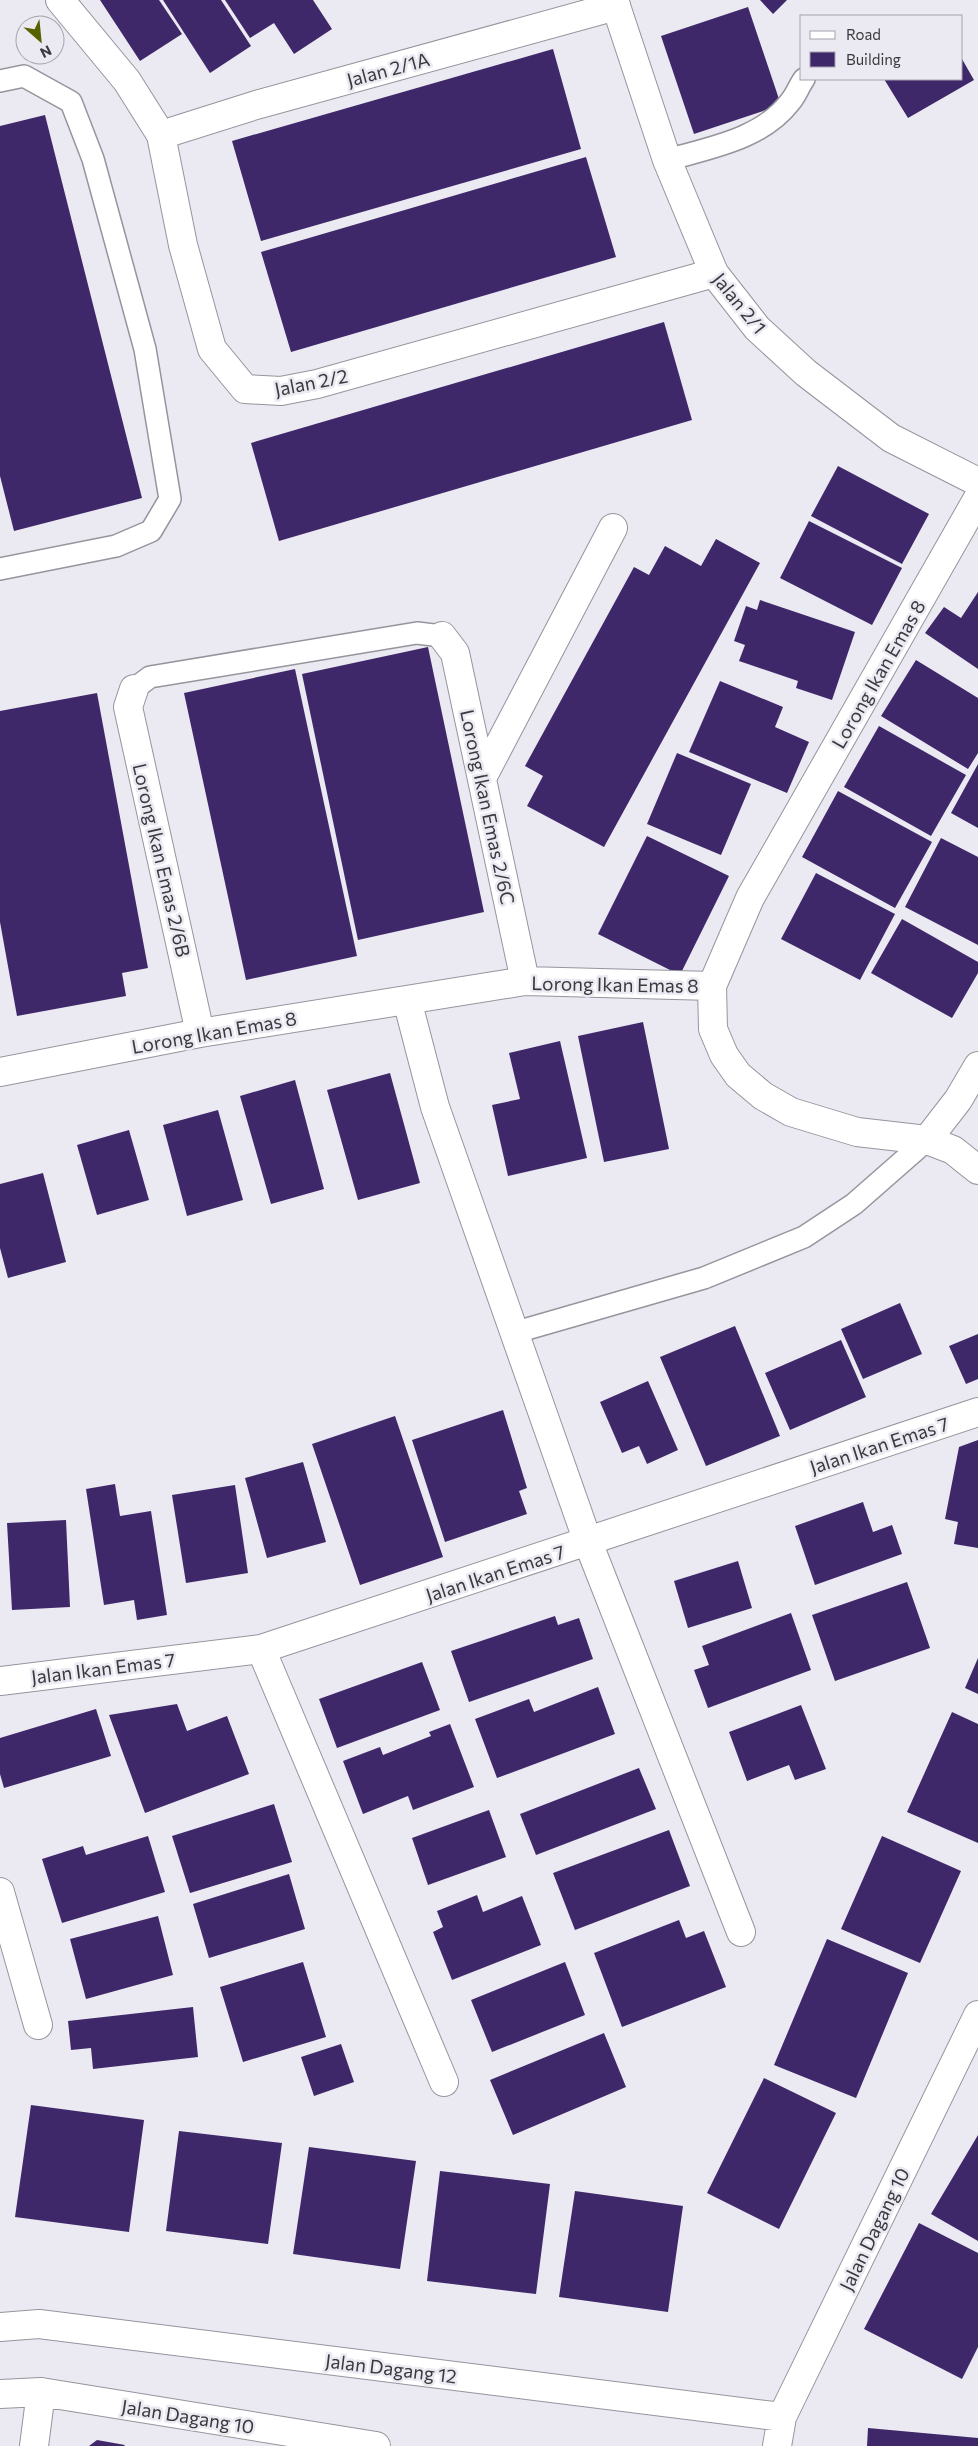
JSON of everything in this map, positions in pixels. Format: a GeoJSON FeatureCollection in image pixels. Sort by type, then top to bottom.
{"type":"FeatureCollection","features":[{"type":"Feature","properties":{"kind":"street","name":"Jalan 2/2"},"geometry":{"type":"LineString","coordinates":[[60,0],[128,81],[161,135],[183,245],[212,349],[245,389],[281,391],[318,384],[714,273]]}},
{"type":"Feature","properties":{"kind":"street","name":"Jalan 2/1A"},"geometry":{"type":"LineString","coordinates":[[161,135],[615,3]]}},
{"type":"Feature","properties":{"kind":"street","name":"Jalan 2/1"},"geometry":{"type":"LineString","coordinates":[[615,3],[667,160],[714,273],[757,328],[806,373],[891,438],[978,482]]}},
{"type":"Feature","properties":{"kind":"street","name":"Lorong Ikan Emas 8"},"geometry":{"type":"LineString","coordinates":[[0,1072],[200,1033],[525,981],[712,986],[750,898],[978,498]]}},
{"type":"Feature","properties":{"kind":"street"},"geometry":{"type":"LineString","coordinates":[[482,778],[613,528]]}},
{"type":"Feature","properties":{"kind":"street","name":"Lorong Ikan Emas 2/6C"},"geometry":{"type":"LineString","coordinates":[[442,636],[455,654],[525,981]]}},
{"type":"Feature","properties":{"kind":"street","name":"Lorong Ikan Emas 2/6B"},"geometry":{"type":"LineString","coordinates":[[134,689],[128,707],[200,1033]]}},
{"type":"Feature","properties":{"kind":"street"},"geometry":{"type":"LineString","coordinates":[[712,986],[713,1030],[724,1055],[738,1075],[763,1096],[791,1112],[857,1132],[927,1140],[953,1150],[978,1170]]}},
{"type":"Feature","properties":{"kind":"street"},"geometry":{"type":"LineString","coordinates":[[407,1000],[435,1107],[513,1333],[588,1542],[741,1932]]}},
{"type":"Feature","properties":{"kind":"street"},"geometry":{"type":"LineString","coordinates":[[927,1140],[958,1100],[978,1066]]}},
{"type":"Feature","properties":{"kind":"street","name":"Jalan Ikan Emas 7"},"geometry":{"type":"LineString","coordinates":[[0,1681],[261,1648],[588,1542],[978,1412]]}},
{"type":"Feature","properties":{"kind":"street"},"geometry":{"type":"LineString","coordinates":[[261,1648],[444,2082]]}},
{"type":"Feature","properties":{"kind":"street"},"geometry":{"type":"LineString","coordinates":[[0,1892],[38,2025]]}},
{"type":"Feature","properties":{"kind":"street","name":"Jalan Dagang 10"},"geometry":{"type":"LineString","coordinates":[[777,2446],[782,2417],[978,2016]]}},
{"type":"Feature","properties":{"kind":"street","name":"Jalan Dagang 12"},"geometry":{"type":"LineString","coordinates":[[0,2326],[39,2324],[782,2417]]}},
{"type":"Feature","properties":{"kind":"street"},"geometry":{"type":"LineString","coordinates":[[34,2446],[41,2392]]}},
{"type":"Feature","properties":{"kind":"street","name":"Jalan Dagang 10"},"geometry":{"type":"LineString","coordinates":[[0,2394],[41,2392],[376,2446]]}},
{"type":"Feature","properties":{"kind":"lane"},"geometry":{"type":"LineString","coordinates":[[0,81],[24,76],[71,102],[93,159],[145,348],[170,499],[151,531],[116,546],[0,569]]}},
{"type":"Feature","properties":{"kind":"lane"},"geometry":{"type":"LineString","coordinates":[[667,160],[727,144],[765,125],[790,102],[803,80]]}},
{"type":"Feature","properties":{"kind":"lane"},"geometry":{"type":"LineString","coordinates":[[134,689],[150,677],[417,633],[442,636]]}},
{"type":"Feature","properties":{"kind":"lane"},"geometry":{"type":"LineString","coordinates":[[513,1333],[704,1278],[804,1236],[854,1204],[927,1140]]}},
{"type":"Feature","properties":{"kind":"building"},"geometry":{"type":"Polygon","coordinates":[[[100,0],[159,0],[182,34],[140,61],[100,0]]]}},
{"type":"Feature","properties":{"kind":"building"},"geometry":{"type":"Polygon","coordinates":[[[163,0],[221,0],[251,46],[210,73],[163,0]]]}},
{"type":"Feature","properties":{"kind":"building"},"geometry":{"type":"Polygon","coordinates":[[[225,0],[313,0],[332,29],[294,54],[274,23],[250,38],[225,0]]]}},
{"type":"Feature","properties":{"kind":"building"},"geometry":{"type":"Polygon","coordinates":[[[760,0],[787,0],[773,14],[760,0]]]}},
{"type":"Feature","properties":{"kind":"building"},"geometry":{"type":"Polygon","coordinates":[[[748,7],[781,105],[694,134],[661,36],[748,7]]]}},
{"type":"Feature","properties":{"kind":"building"},"geometry":{"type":"Polygon","coordinates":[[[553,49],[581,149],[261,241],[232,141],[553,49]]]}},
{"type":"Feature","properties":{"kind":"building"},"geometry":{"type":"Polygon","coordinates":[[[963,61],[974,80],[908,118],[885,80],[963,80],[963,61]]]}},
{"type":"Feature","properties":{"kind":"building"},"geometry":{"type":"Polygon","coordinates":[[[45,115],[142,498],[14,531],[0,476],[0,126],[45,115]]]}},
{"type":"Feature","properties":{"kind":"building"},"geometry":{"type":"Polygon","coordinates":[[[586,157],[616,257],[291,352],[261,252],[586,157]]]}},
{"type":"Feature","properties":{"kind":"building"},"geometry":{"type":"Polygon","coordinates":[[[664,322],[692,420],[279,541],[251,443],[664,322]]]}},
{"type":"Feature","properties":{"kind":"building"},"geometry":{"type":"Polygon","coordinates":[[[838,466],[929,514],[902,564],[811,516],[838,466]]]}},
{"type":"Feature","properties":{"kind":"building"},"geometry":{"type":"Polygon","coordinates":[[[809,521],[902,568],[872,625],[780,578],[809,521]]]}},
{"type":"Feature","properties":{"kind":"building"},"geometry":{"type":"Polygon","coordinates":[[[716,539],[760,563],[604,847],[527,806],[543,776],[525,766],[634,567],[649,575],[665,546],[701,566],[716,539]]]}},
{"type":"Feature","properties":{"kind":"building"},"geometry":{"type":"Polygon","coordinates":[[[978,592],[978,669],[925,633],[944,607],[961,618],[978,592]]]}},
{"type":"Feature","properties":{"kind":"building"},"geometry":{"type":"Polygon","coordinates":[[[760,600],[855,632],[832,700],[796,688],[798,681],[739,661],[745,645],[734,641],[746,606],[757,610],[760,600]]]}},
{"type":"Feature","properties":{"kind":"building"},"geometry":{"type":"Polygon","coordinates":[[[428,647],[484,912],[358,940],[302,674],[428,647]]]}},
{"type":"Feature","properties":{"kind":"building"},"geometry":{"type":"Polygon","coordinates":[[[916,660],[978,698],[978,753],[968,769],[881,716],[916,660]]]}},
{"type":"Feature","properties":{"kind":"building"},"geometry":{"type":"Polygon","coordinates":[[[295,669],[357,956],[246,980],[184,693],[295,669]]]}},
{"type":"Feature","properties":{"kind":"building"},"geometry":{"type":"Polygon","coordinates":[[[720,681],[783,707],[775,727],[809,742],[787,793],[689,752],[720,681]]]}},
{"type":"Feature","properties":{"kind":"building"},"geometry":{"type":"Polygon","coordinates":[[[97,693],[148,968],[122,973],[126,996],[17,1016],[0,922],[0,711],[97,693]]]}},
{"type":"Feature","properties":{"kind":"building"},"geometry":{"type":"Polygon","coordinates":[[[879,726],[966,775],[931,836],[844,787],[879,726]]]}},
{"type":"Feature","properties":{"kind":"building"},"geometry":{"type":"Polygon","coordinates":[[[677,753],[751,784],[721,855],[647,824],[677,753]]]}},
{"type":"Feature","properties":{"kind":"building"},"geometry":{"type":"Polygon","coordinates":[[[978,764],[978,828],[951,813],[978,764]]]}},
{"type":"Feature","properties":{"kind":"building"},"geometry":{"type":"Polygon","coordinates":[[[838,791],[932,842],[895,908],[802,857],[838,791]]]}},
{"type":"Feature","properties":{"kind":"building"},"geometry":{"type":"Polygon","coordinates":[[[647,836],[729,876],[680,975],[598,934],[647,836]]]}},
{"type":"Feature","properties":{"kind":"building"},"geometry":{"type":"Polygon","coordinates":[[[941,838],[978,857],[978,945],[905,907],[941,838]]]}},
{"type":"Feature","properties":{"kind":"building"},"geometry":{"type":"Polygon","coordinates":[[[816,873],[895,914],[860,980],[781,939],[816,873]]]}},
{"type":"Feature","properties":{"kind":"building"},"geometry":{"type":"Polygon","coordinates":[[[902,919],[978,962],[978,973],[952,1018],[871,973],[902,919]]]}},
{"type":"Feature","properties":{"kind":"building"},"geometry":{"type":"Polygon","coordinates":[[[643,1022],[669,1149],[604,1162],[578,1036],[643,1022]]]}},
{"type":"Feature","properties":{"kind":"building"},"geometry":{"type":"Polygon","coordinates":[[[560,1041],[587,1158],[508,1176],[492,1105],[520,1099],[509,1053],[560,1041]]]}},
{"type":"Feature","properties":{"kind":"building"},"geometry":{"type":"Polygon","coordinates":[[[390,1073],[420,1183],[358,1200],[327,1090],[390,1073]]]}},
{"type":"Feature","properties":{"kind":"building"},"geometry":{"type":"Polygon","coordinates":[[[295,1080],[324,1189],[271,1204],[240,1096],[295,1080]]]}},
{"type":"Feature","properties":{"kind":"building"},"geometry":{"type":"Polygon","coordinates":[[[218,1110],[243,1200],[187,1216],[163,1125],[218,1110]]]}},
{"type":"Feature","properties":{"kind":"building"},"geometry":{"type":"Polygon","coordinates":[[[129,1130],[149,1200],[97,1215],[77,1145],[129,1130]]]}},
{"type":"Feature","properties":{"kind":"building"},"geometry":{"type":"Polygon","coordinates":[[[43,1173],[66,1262],[8,1278],[0,1248],[0,1184],[43,1173]]]}},
{"type":"Feature","properties":{"kind":"building"},"geometry":{"type":"Polygon","coordinates":[[[900,1303],[922,1354],[863,1379],[841,1329],[900,1303]]]}},
{"type":"Feature","properties":{"kind":"building"},"geometry":{"type":"Polygon","coordinates":[[[735,1326],[780,1436],[706,1466],[660,1357],[735,1326]]]}},
{"type":"Feature","properties":{"kind":"building"},"geometry":{"type":"Polygon","coordinates":[[[978,1334],[978,1379],[966,1384],[949,1346],[978,1334]]]}},
{"type":"Feature","properties":{"kind":"building"},"geometry":{"type":"Polygon","coordinates":[[[841,1340],[866,1397],[790,1430],[765,1373],[841,1340]]]}},
{"type":"Feature","properties":{"kind":"building"},"geometry":{"type":"Polygon","coordinates":[[[648,1381],[678,1450],[647,1464],[639,1446],[622,1453],[600,1402],[648,1381]]]}},
{"type":"Feature","properties":{"kind":"building"},"geometry":{"type":"Polygon","coordinates":[[[503,1410],[527,1488],[519,1491],[527,1514],[445,1542],[412,1440],[503,1410]]]}},
{"type":"Feature","properties":{"kind":"building"},"geometry":{"type":"Polygon","coordinates":[[[395,1416],[443,1557],[360,1585],[312,1444],[395,1416]]]}},
{"type":"Feature","properties":{"kind":"building"},"geometry":{"type":"Polygon","coordinates":[[[978,1440],[978,1548],[954,1544],[958,1522],[945,1519],[959,1447],[978,1440]]]}},
{"type":"Feature","properties":{"kind":"building"},"geometry":{"type":"Polygon","coordinates":[[[303,1462],[326,1542],[267,1558],[245,1478],[303,1462]]]}},
{"type":"Feature","properties":{"kind":"building"},"geometry":{"type":"Polygon","coordinates":[[[115,1484],[120,1516],[151,1511],[167,1615],[137,1620],[134,1600],[104,1605],[86,1489],[115,1484]]]}},
{"type":"Feature","properties":{"kind":"building"},"geometry":{"type":"Polygon","coordinates":[[[235,1485],[248,1573],[186,1583],[172,1495],[235,1485]]]}},
{"type":"Feature","properties":{"kind":"building"},"geometry":{"type":"Polygon","coordinates":[[[863,1502],[873,1532],[892,1525],[902,1554],[815,1585],[795,1526],[863,1502]]]}},
{"type":"Feature","properties":{"kind":"building"},"geometry":{"type":"Polygon","coordinates":[[[66,1520],[70,1607],[12,1610],[7,1523],[66,1520]]]}},
{"type":"Feature","properties":{"kind":"building"},"geometry":{"type":"Polygon","coordinates":[[[738,1561],[752,1608],[688,1628],[674,1581],[738,1561]]]}},
{"type":"Feature","properties":{"kind":"building"},"geometry":{"type":"Polygon","coordinates":[[[907,1582],[930,1648],[835,1681],[812,1615],[907,1582]]]}},
{"type":"Feature","properties":{"kind":"building"},"geometry":{"type":"Polygon","coordinates":[[[791,1613],[811,1670],[708,1708],[694,1670],[709,1665],[702,1646],[791,1613]]]}},
{"type":"Feature","properties":{"kind":"building"},"geometry":{"type":"Polygon","coordinates":[[[555,1616],[558,1625],[579,1618],[593,1659],[469,1702],[451,1651],[555,1616]]]}},
{"type":"Feature","properties":{"kind":"building"},"geometry":{"type":"Polygon","coordinates":[[[978,1658],[978,1694],[965,1688],[978,1658]]]}},
{"type":"Feature","properties":{"kind":"building"},"geometry":{"type":"Polygon","coordinates":[[[422,1662],[440,1710],[337,1748],[319,1699],[422,1662]]]}},
{"type":"Feature","properties":{"kind":"building"},"geometry":{"type":"Polygon","coordinates":[[[598,1687],[615,1734],[497,1778],[475,1719],[529,1699],[534,1712],[598,1687]]]}},
{"type":"Feature","properties":{"kind":"building"},"geometry":{"type":"Polygon","coordinates":[[[177,1704],[187,1731],[227,1716],[249,1774],[145,1813],[109,1715],[177,1704]]]}},
{"type":"Feature","properties":{"kind":"building"},"geometry":{"type":"Polygon","coordinates":[[[801,1705],[826,1769],[795,1780],[789,1765],[747,1781],[729,1732],[801,1705]]]}},
{"type":"Feature","properties":{"kind":"building"},"geometry":{"type":"Polygon","coordinates":[[[96,1709],[111,1756],[4,1788],[0,1774],[0,1738],[96,1709]]]}},
{"type":"Feature","properties":{"kind":"building"},"geometry":{"type":"Polygon","coordinates":[[[952,1712],[978,1724],[978,1843],[907,1812],[952,1712]]]}},
{"type":"Feature","properties":{"kind":"building"},"geometry":{"type":"Polygon","coordinates":[[[450,1724],[474,1787],[413,1810],[408,1796],[363,1814],[343,1761],[380,1747],[383,1755],[431,1736],[429,1732],[450,1724]]]}},
{"type":"Feature","properties":{"kind":"building"},"geometry":{"type":"Polygon","coordinates":[[[639,1768],[656,1809],[536,1855],[520,1814],[639,1768]]]}},
{"type":"Feature","properties":{"kind":"building"},"geometry":{"type":"Polygon","coordinates":[[[274,1804],[292,1862],[190,1893],[172,1836],[274,1804]]]}},
{"type":"Feature","properties":{"kind":"building"},"geometry":{"type":"Polygon","coordinates":[[[489,1810],[506,1857],[428,1885],[412,1838],[489,1810]]]}},
{"type":"Feature","properties":{"kind":"building"},"geometry":{"type":"Polygon","coordinates":[[[669,1830],[690,1886],[575,1930],[553,1873],[669,1830]]]}},
{"type":"Feature","properties":{"kind":"building"},"geometry":{"type":"Polygon","coordinates":[[[148,1836],[165,1892],[62,1923],[42,1859],[83,1846],[86,1855],[148,1836]]]}},
{"type":"Feature","properties":{"kind":"building"},"geometry":{"type":"Polygon","coordinates":[[[882,1836],[961,1871],[920,1963],[841,1929],[882,1836]]]}},
{"type":"Feature","properties":{"kind":"building"},"geometry":{"type":"Polygon","coordinates":[[[289,1874],[305,1929],[209,1958],[193,1904],[289,1874]]]}},
{"type":"Feature","properties":{"kind":"building"},"geometry":{"type":"Polygon","coordinates":[[[477,1895],[483,1912],[522,1896],[541,1945],[452,1980],[433,1932],[443,1927],[437,1911],[477,1895]]]}},
{"type":"Feature","properties":{"kind":"building"},"geometry":{"type":"Polygon","coordinates":[[[158,1916],[173,1975],[86,1999],[70,1939],[158,1916]]]}},
{"type":"Feature","properties":{"kind":"building"},"geometry":{"type":"Polygon","coordinates":[[[679,1920],[686,1938],[704,1931],[726,1987],[622,2027],[594,1953],[679,1920]]]}},
{"type":"Feature","properties":{"kind":"building"},"geometry":{"type":"Polygon","coordinates":[[[827,1939],[908,1973],[856,2098],[774,2065],[827,1939]]]}},
{"type":"Feature","properties":{"kind":"building"},"geometry":{"type":"Polygon","coordinates":[[[303,1962],[326,2037],[243,2062],[220,1987],[303,1962]]]}},
{"type":"Feature","properties":{"kind":"building"},"geometry":{"type":"Polygon","coordinates":[[[565,1962],[585,2015],[492,2052],[471,2000],[565,1962]]]}},
{"type":"Feature","properties":{"kind":"building"},"geometry":{"type":"Polygon","coordinates":[[[193,2007],[198,2057],[93,2069],[91,2048],[71,2050],[68,2021],[193,2007]]]}},
{"type":"Feature","properties":{"kind":"building"},"geometry":{"type":"Polygon","coordinates":[[[604,2033],[626,2087],[513,2135],[490,2080],[604,2033]]]}},
{"type":"Feature","properties":{"kind":"building"},"geometry":{"type":"Polygon","coordinates":[[[341,2044],[354,2082],[314,2096],[301,2057],[341,2044]]]}},
{"type":"Feature","properties":{"kind":"building"},"geometry":{"type":"Polygon","coordinates":[[[764,2078],[836,2113],[779,2229],[707,2193],[764,2078]]]}},
{"type":"Feature","properties":{"kind":"building"},"geometry":{"type":"Polygon","coordinates":[[[31,2105],[144,2120],[129,2232],[15,2217],[31,2105]]]}},
{"type":"Feature","properties":{"kind":"building"},"geometry":{"type":"Polygon","coordinates":[[[179,2131],[282,2143],[268,2244],[166,2231],[179,2131]]]}},
{"type":"Feature","properties":{"kind":"building"},"geometry":{"type":"Polygon","coordinates":[[[978,2135],[978,2241],[931,2214],[978,2135]]]}},
{"type":"Feature","properties":{"kind":"building"},"geometry":{"type":"Polygon","coordinates":[[[309,2147],[416,2161],[400,2269],[293,2254],[309,2147]]]}},
{"type":"Feature","properties":{"kind":"building"},"geometry":{"type":"Polygon","coordinates":[[[440,2171],[550,2184],[536,2294],[427,2281],[440,2171]]]}},
{"type":"Feature","properties":{"kind":"building"},"geometry":{"type":"Polygon","coordinates":[[[575,2191],[683,2206],[668,2312],[559,2297],[575,2191]]]}},
{"type":"Feature","properties":{"kind":"building"},"geometry":{"type":"Polygon","coordinates":[[[919,2223],[978,2253],[978,2347],[962,2379],[864,2329],[919,2223]]]}},
{"type":"Feature","properties":{"kind":"building"},"geometry":{"type":"Polygon","coordinates":[[[868,2428],[978,2438],[978,2446],[867,2446],[868,2428]]]}},
{"type":"Feature","properties":{"kind":"building"},"geometry":{"type":"Polygon","coordinates":[[[97,2440],[125,2445],[89,2446],[97,2440]]]}}]}
